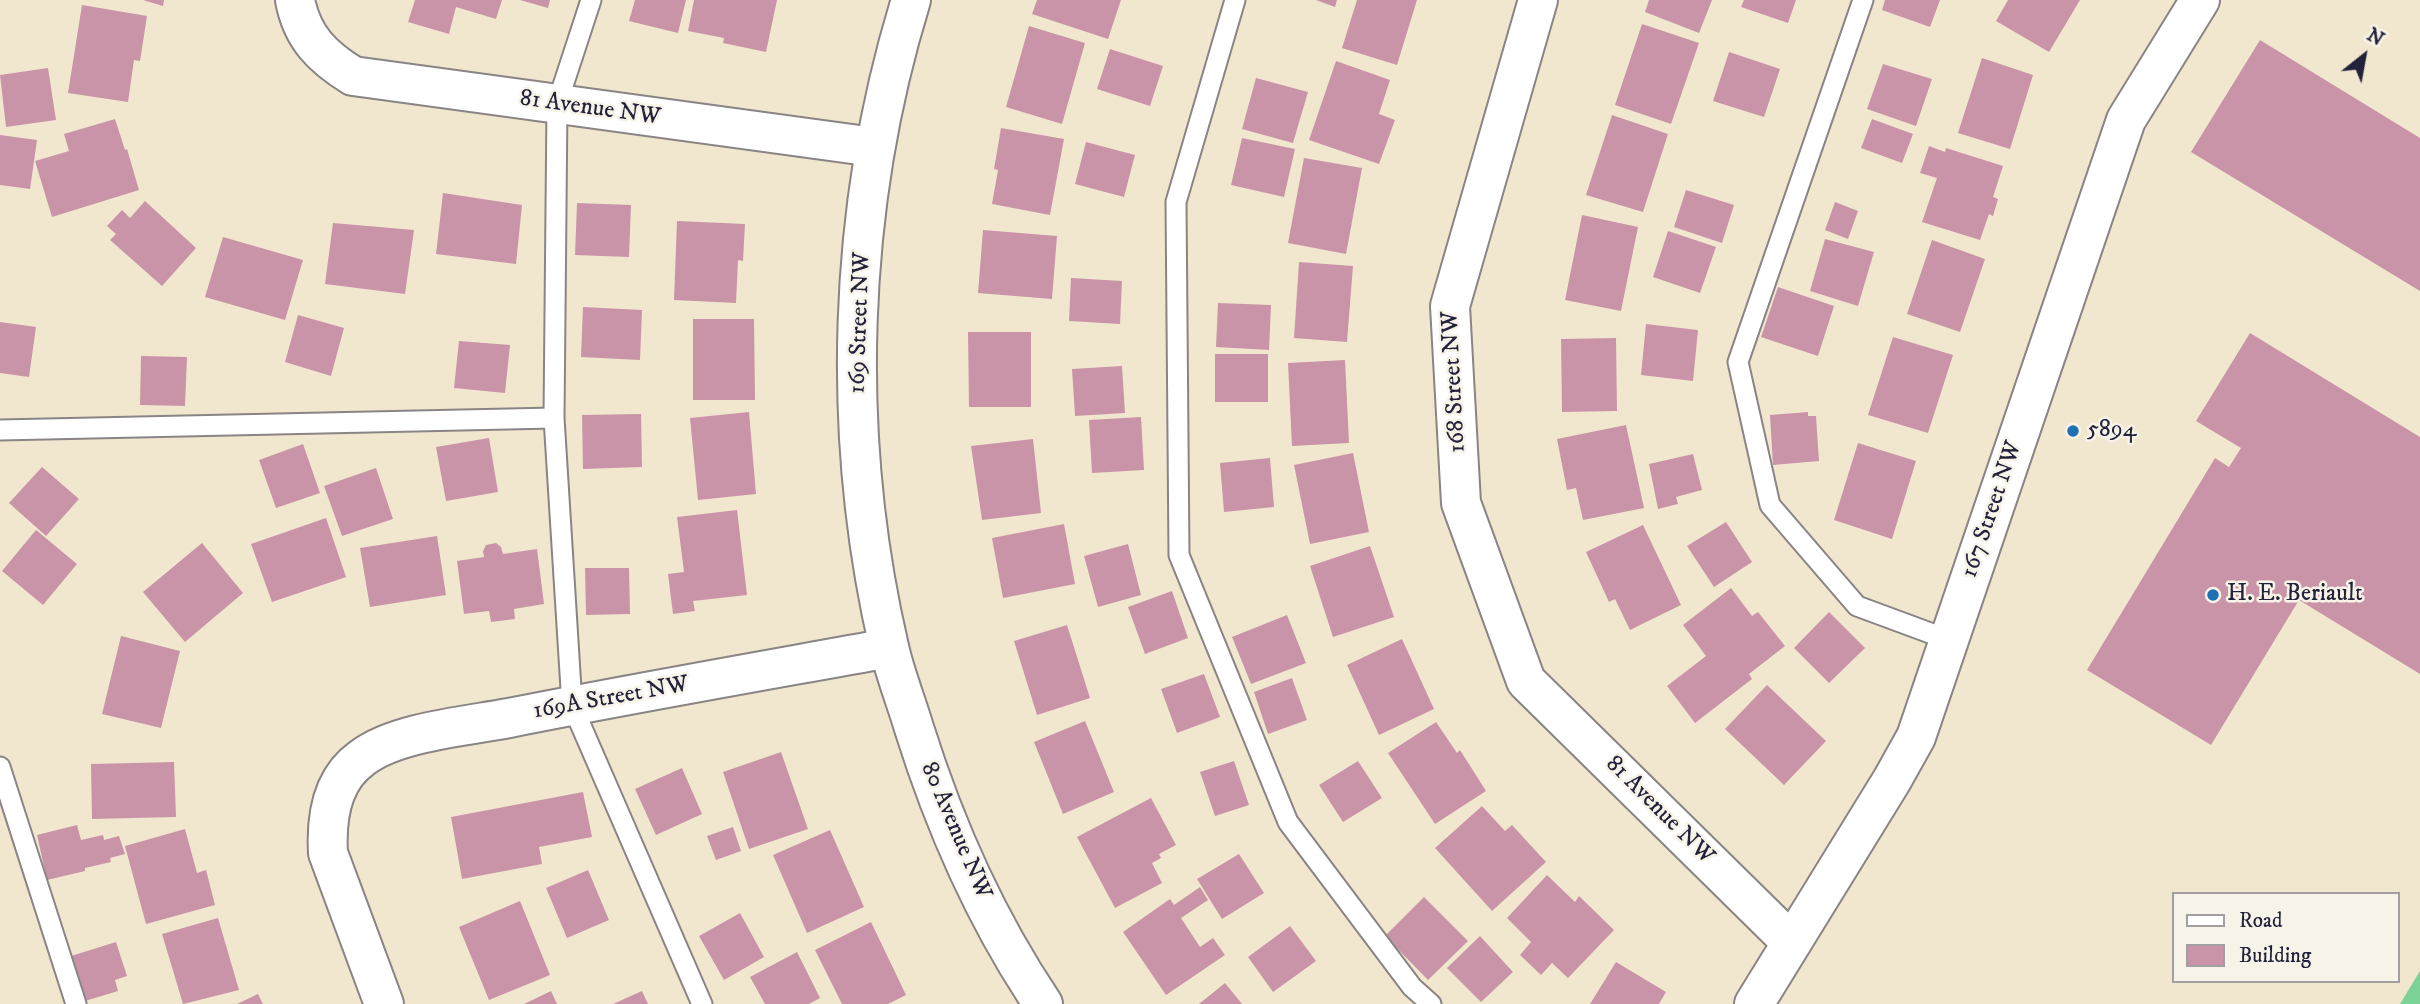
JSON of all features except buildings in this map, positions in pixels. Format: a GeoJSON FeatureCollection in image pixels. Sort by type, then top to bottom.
{"type":"FeatureCollection","features":[{"type":"Feature","properties":{"kind":"street","name":"81 Avenue NW"},"geometry":{"type":"LineString","coordinates":[[295,0],[302,26],[316,48],[353,76],[874,147]]}},
{"type":"Feature","properties":{"kind":"street","name":"169 Street NW"},"geometry":{"type":"LineString","coordinates":[[889,648],[871,553],[861,458],[856,368],[861,273],[874,147],[911,0]]}},
{"type":"Feature","properties":{"kind":"street","name":"168 Street NW"},"geometry":{"type":"LineString","coordinates":[[1526,681],[1461,503],[1450,306],[1538,0]]}},
{"type":"Feature","properties":{"kind":"street","name":"167 Street NW"},"geometry":{"type":"LineString","coordinates":[[1754,1004],[1916,737],[2126,120],[2200,0]]}},
{"type":"Feature","properties":{"kind":"street","name":"169A Street NW"},"geometry":{"type":"LineString","coordinates":[[384,1004],[328,853],[326,828],[331,802],[344,777],[360,759],[398,740],[572,705],[889,648]]}},
{"type":"Feature","properties":{"kind":"street","name":"80 Avenue NW"},"geometry":{"type":"LineString","coordinates":[[889,648],[926,767],[964,867],[1017,966],[1043,1004]]}},
{"type":"Feature","properties":{"kind":"street","name":"81 Avenue NW"},"geometry":{"type":"LineString","coordinates":[[1526,681],[1791,942]]}},
{"type":"Feature","properties":{"kind":"lane"},"geometry":{"type":"LineString","coordinates":[[592,0],[557,104],[554,418],[572,705],[702,1004]]}},
{"type":"Feature","properties":{"kind":"lane"},"geometry":{"type":"LineString","coordinates":[[1235,0],[1176,202],[1179,555],[1288,822],[1412,987],[1431,1004]]}},
{"type":"Feature","properties":{"kind":"lane"},"geometry":{"type":"LineString","coordinates":[[1863,0],[1738,362],[1770,505],[1857,606],[1949,640]]}},
{"type":"Feature","properties":{"kind":"lane"},"geometry":{"type":"LineString","coordinates":[[0,429],[554,418]]}},
{"type":"Feature","properties":{"kind":"lane"},"geometry":{"type":"LineString","coordinates":[[0,766],[76,1004]]}},
{"type":"Feature","properties":{"kind":"green space"},"geometry":{"type":"Polygon","coordinates":[[[2420,971],[2420,1004],[2400,1004],[2420,971]]]}},
{"type":"Feature","properties":{"kind":"place","name":"5894"},"geometry":{"type":"Point","coordinates":[2073,431]}},
{"type":"Feature","properties":{"kind":"place","name":"H. E. Beriault"},"geometry":{"type":"Point","coordinates":[2213,595]}}]}
